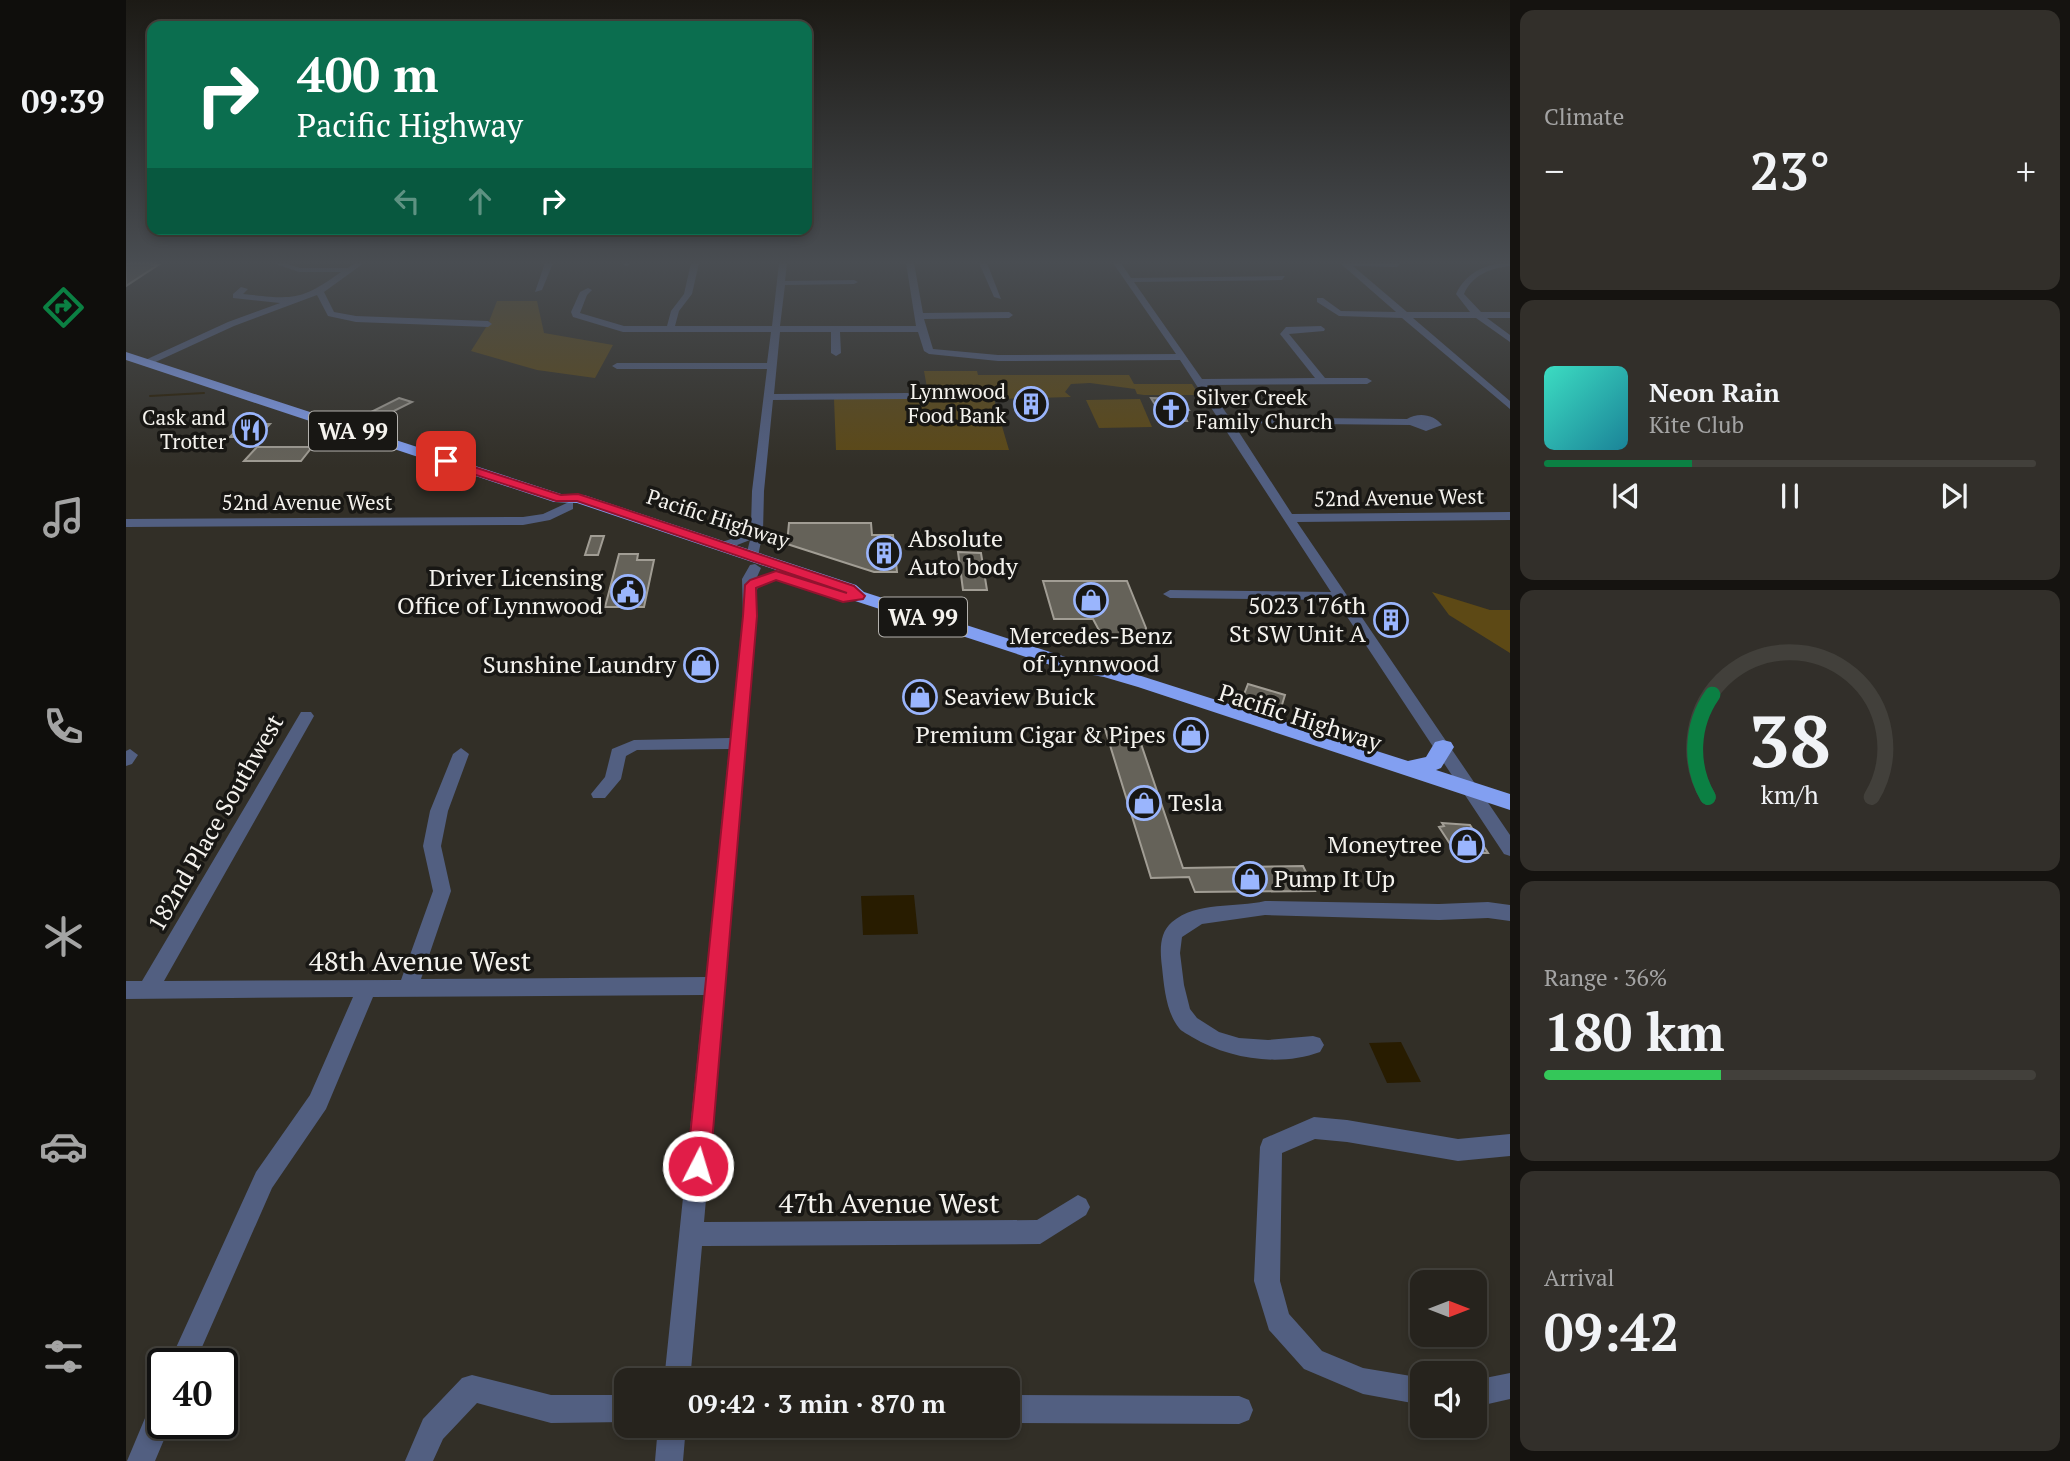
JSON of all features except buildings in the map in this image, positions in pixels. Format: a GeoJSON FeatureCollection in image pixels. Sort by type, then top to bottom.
{"type":"FeatureCollection","features":[{"type":"Feature","properties":{"kind":"highway","name":"Pacific Highway"},"geometry":{"type":"LineString","coordinates":[[126,356],[682,543],[764,566],[802,572],[850,589],[858,596],[1076,667],[1106,671],[1407,768],[1476,797],[1510,815]]}},
{"type":"Feature","properties":{"kind":"highway","name":"Pacific Highway"},"geometry":{"type":"LineString","coordinates":[[564,502],[603,506],[723,546],[776,575],[843,598],[858,596]]}},
{"type":"Feature","properties":{"kind":"highway","name":"Pacific Highway"},"geometry":{"type":"LineString","coordinates":[[1076,667],[1098,680],[1126,689],[1476,797],[1510,803]]}},
{"type":"Feature","properties":{"kind":"highway"},"geometry":{"type":"LineString","coordinates":[[1126,689],[1142,689],[1182,701],[1203,703]]}},
{"type":"Feature","properties":{"kind":"highway"},"geometry":{"type":"LineString","coordinates":[[1407,768],[1433,763],[1443,747]]}},
{"type":"Feature","properties":{"kind":"street"},"geometry":{"type":"LineString","coordinates":[[146,363],[215,331]]}},
{"type":"Feature","properties":{"kind":"street"},"geometry":{"type":"LineString","coordinates":[[678,1368],[750,616],[749,576],[757,538],[776,331]]}},
{"type":"Feature","properties":{"kind":"street"},"geometry":{"type":"LineString","coordinates":[[835,331],[836,353]]}},
{"type":"Feature","properties":{"kind":"street"},"geometry":{"type":"LineString","coordinates":[[922,331],[926,348],[935,353],[986,357],[1183,357]]}},
{"type":"Feature","properties":{"kind":"street"},"geometry":{"type":"LineString","coordinates":[[1165,331],[1510,848]]}},
{"type":"Feature","properties":{"kind":"street"},"geometry":{"type":"LineString","coordinates":[[1285,331],[1284,334],[1322,382]]}},
{"type":"Feature","properties":{"kind":"street"},"geometry":{"type":"LineString","coordinates":[[1423,331],[1510,406]]}},
{"type":"Feature","properties":{"kind":"street"},"geometry":{"type":"LineString","coordinates":[[617,366],[771,366]]}},
{"type":"Feature","properties":{"kind":"street"},"geometry":{"type":"LineString","coordinates":[[1199,382],[1367,381]]}},
{"type":"Feature","properties":{"kind":"street"},"geometry":{"type":"LineString","coordinates":[[768,397],[908,396]]}},
{"type":"Feature","properties":{"kind":"street"},"geometry":{"type":"LineString","coordinates":[[1226,420],[1412,422]]}},
{"type":"Feature","properties":{"kind":"street","name":"52nd Avenue West"},"geometry":{"type":"LineString","coordinates":[[126,523],[523,521],[546,517],[564,502]]}},
{"type":"Feature","properties":{"kind":"street","name":"52nd Avenue West"},"geometry":{"type":"LineString","coordinates":[[1289,518],[1510,516]]}},
{"type":"Feature","properties":{"kind":"street"},"geometry":{"type":"LineString","coordinates":[[723,546],[744,539],[756,527]]}},
{"type":"Feature","properties":{"kind":"street"},"geometry":{"type":"LineString","coordinates":[[750,588],[754,582],[776,575]]}},
{"type":"Feature","properties":{"kind":"street"},"geometry":{"type":"LineString","coordinates":[[1170,594],[1341,596]]}},
{"type":"Feature","properties":{"kind":"street","name":"182nd Place Southwest"},"geometry":{"type":"LineString","coordinates":[[148,990],[306,716]]}},
{"type":"Feature","properties":{"kind":"street"},"geometry":{"type":"LineString","coordinates":[[599,794],[613,779],[618,753],[634,745],[738,743]]}},
{"type":"Feature","properties":{"kind":"street"},"geometry":{"type":"LineString","coordinates":[[408,989],[442,891],[432,846],[439,811],[461,754]]}},
{"type":"Feature","properties":{"kind":"street"},"geometry":{"type":"LineString","coordinates":[[1313,1045],[1276,1050],[1234,1048],[1209,1038],[1186,1021],[1173,982],[1168,947],[1179,926],[1204,914],[1248,914],[1265,908],[1439,912],[1488,910],[1510,913]]}},
{"type":"Feature","properties":{"kind":"street","name":"48th Avenue West"},"geometry":{"type":"LineString","coordinates":[[126,990],[714,986]]}},
{"type":"Feature","properties":{"kind":"street"},"geometry":{"type":"LineString","coordinates":[[189,1348],[264,1180],[318,1102],[366,990]]}},
{"type":"Feature","properties":{"kind":"street"},"geometry":{"type":"LineString","coordinates":[[1410,1390],[1363,1381],[1313,1360],[1278,1321],[1268,1281],[1271,1147],[1314,1128],[1458,1150],[1510,1145]]}},
{"type":"Feature","properties":{"kind":"street","name":"47th Avenue West"},"geometry":{"type":"LineString","coordinates":[[693,1234],[1040,1232],[1079,1207]]}},
{"type":"Feature","properties":{"kind":"street"},"geometry":{"type":"LineString","coordinates":[[1487,1392],[1510,1387]]}},
{"type":"Feature","properties":{"kind":"street"},"geometry":{"type":"LineString","coordinates":[[419,1461],[433,1429],[472,1388],[551,1409],[614,1409]]}},
{"type":"Feature","properties":{"kind":"street"},"geometry":{"type":"LineString","coordinates":[[1020,1409],[1239,1410]]}},
{"type":"Feature","properties":{"kind":"street"},"geometry":{"type":"LineString","coordinates":[[668,1461],[671,1438]]}},
{"type":"Feature","properties":{"kind":"street"},"geometry":{"type":"LineString","coordinates":[[141,1461],[150,1439]]}},
{"type":"Feature","properties":{"kind":"shaded area"},"geometry":{"type":"Polygon","coordinates":[[[483,331],[544,331],[613,345],[595,378],[537,370],[471,351],[483,331]]]}},
{"type":"Feature","properties":{"kind":"shaded area"},"geometry":{"type":"Polygon","coordinates":[[[924,371],[977,371],[978,375],[1129,375],[1134,384],[1192,384],[1199,395],[1144,395],[1137,394],[1135,389],[1090,383],[1071,384],[1065,392],[1071,397],[994,399],[1009,450],[836,450],[834,399],[929,399],[924,371]]]}},
{"type":"Feature","properties":{"kind":"shaded area"},"geometry":{"type":"Polygon","coordinates":[[[1140,399],[1152,427],[1099,428],[1086,400],[1140,399]]]}},
{"type":"Feature","properties":{"kind":"shaded area"},"geometry":{"type":"Polygon","coordinates":[[[1432,592],[1490,610],[1510,610],[1510,653],[1449,615],[1432,592]]]}},
{"type":"Feature","properties":{"kind":"shaded area"},"geometry":{"type":"Polygon","coordinates":[[[914,895],[918,934],[863,935],[861,896],[914,895]]]}},
{"type":"Feature","properties":{"kind":"shaded area"},"geometry":{"type":"Polygon","coordinates":[[[1401,1042],[1421,1082],[1387,1083],[1369,1043],[1401,1042]]]}},
{"type":"Feature","properties":{"kind":"waterway"},"geometry":{"type":"LineString","coordinates":[[150,396],[204,393]]}},
{"type":"Feature","properties":{"kind":"place","name":"Lynnwood Food Bank"},"geometry":{"type":"Point","coordinates":[1031,404]}},
{"type":"Feature","properties":{"kind":"place","name":"Silver Creek Family Church"},"geometry":{"type":"Point","coordinates":[1171,410]}},
{"type":"Feature","properties":{"kind":"place","name":"Cask and Trotter"},"geometry":{"type":"Point","coordinates":[250,430]}},
{"type":"Feature","properties":{"kind":"place","name":"Absolute Auto body"},"geometry":{"type":"Point","coordinates":[884,553]}},
{"type":"Feature","properties":{"kind":"place","name":"Driver Licensing Office of Lynnwood"},"geometry":{"type":"Point","coordinates":[628,592]}},
{"type":"Feature","properties":{"kind":"place","name":"Mercedes-Benz of Lynnwood"},"geometry":{"type":"Point","coordinates":[1091,600]}},
{"type":"Feature","properties":{"kind":"place","name":"5023 176th St SW Unit A"},"geometry":{"type":"Point","coordinates":[1391,620]}},
{"type":"Feature","properties":{"kind":"place","name":"Sunshine Laundry"},"geometry":{"type":"Point","coordinates":[701,665]}},
{"type":"Feature","properties":{"kind":"place","name":"Seaview Buick"},"geometry":{"type":"Point","coordinates":[920,697]}},
{"type":"Feature","properties":{"kind":"place","name":"Premium Cigar & Pipes"},"geometry":{"type":"Point","coordinates":[1191,735]}},
{"type":"Feature","properties":{"kind":"place","name":"Tesla"},"geometry":{"type":"Point","coordinates":[1144,803]}},
{"type":"Feature","properties":{"kind":"place","name":"Moneytree"},"geometry":{"type":"Point","coordinates":[1467,845]}},
{"type":"Feature","properties":{"kind":"place","name":"Pump It Up"},"geometry":{"type":"Point","coordinates":[1250,879]}},
{"type":"Feature","properties":{"kind":"route"},"geometry":{"type":"LineString","coordinates":[[446,461],[560,499],[578,498],[850,589],[858,596],[843,598],[776,575],[754,582],[750,588],[750,616],[698,1166]]}}]}
